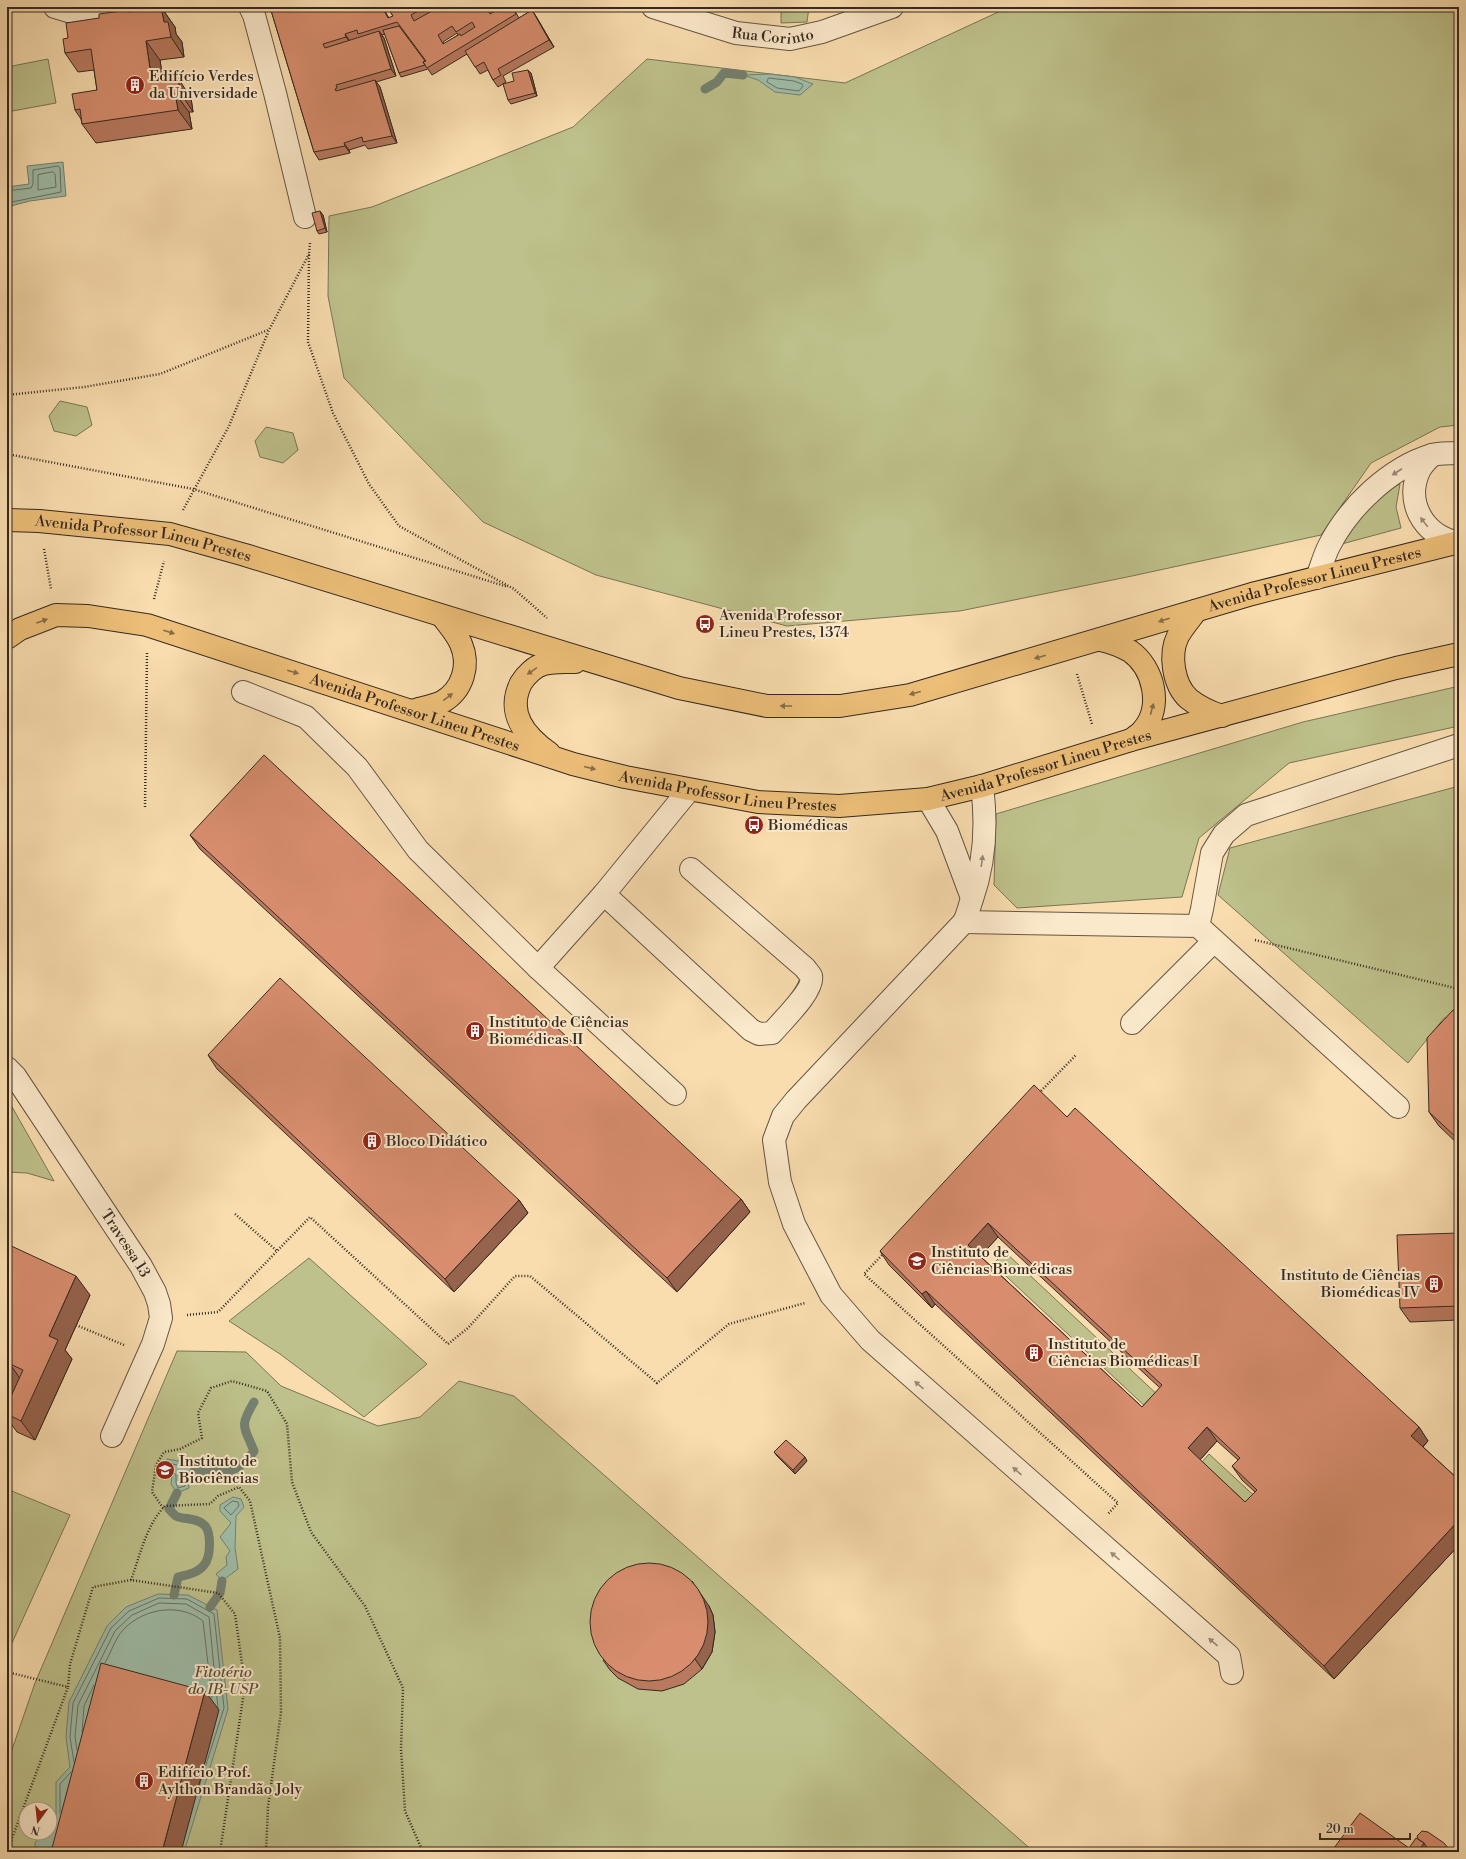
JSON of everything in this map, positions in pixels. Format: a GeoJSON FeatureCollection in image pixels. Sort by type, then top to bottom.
{"type":"FeatureCollection","features":[{"type":"Feature","properties":{"kind":"main road","name":"Avenida Professor Lineu Prestes"},"geometry":{"type":"LineString","coordinates":[[7,520],[39,521],[170,534],[245,555],[679,688],[767,706],[840,706],[910,695],[1196,611],[1457,542]]}},
{"type":"Feature","properties":{"kind":"main road"},"geometry":{"type":"LineString","coordinates":[[1196,611],[1178,637],[1173,658],[1176,679],[1188,698],[1206,711],[1222,716]]}},
{"type":"Feature","properties":{"kind":"main road","name":"Avenida Professor Lineu Prestes"},"geometry":{"type":"LineString","coordinates":[[7,638],[20,629],[56,616],[88,616],[147,625],[558,759],[625,777],[758,802],[839,806],[928,799],[982,786],[1131,740],[1396,668],[1459,654]]}},
{"type":"Feature","properties":{"kind":"main road"},"geometry":{"type":"LineString","coordinates":[[412,711],[442,702],[453,693],[461,682],[463,676],[465,655],[460,642],[442,616]]}},
{"type":"Feature","properties":{"kind":"main road"},"geometry":{"type":"LineString","coordinates":[[1101,640],[1130,651],[1145,667],[1154,687],[1154,709],[1143,730],[1131,740]]}},
{"type":"Feature","properties":{"kind":"main road"},"geometry":{"type":"LineString","coordinates":[[558,759],[540,746],[526,732],[516,714],[516,694],[526,676],[542,664],[555,662],[596,663]]}},
{"type":"Feature","properties":{"kind":"street"},"geometry":{"type":"LineString","coordinates":[[55,7],[98,20],[146,7]]}},
{"type":"Feature","properties":{"kind":"street"},"geometry":{"type":"LineString","coordinates":[[250,7],[254,15],[275,93],[306,217]]}},
{"type":"Feature","properties":{"kind":"street","name":"Rua Corinto"},"geometry":{"type":"LineString","coordinates":[[653,7],[736,33],[790,39],[822,32],[892,7]]}},
{"type":"Feature","properties":{"kind":"street"},"geometry":{"type":"LineString","coordinates":[[1317,578],[1328,547],[1343,523],[1371,491],[1400,470],[1432,455],[1459,453]]}},
{"type":"Feature","properties":{"kind":"street"},"geometry":{"type":"LineString","coordinates":[[1432,455],[1421,468],[1414,484],[1414,502],[1420,518],[1432,531],[1447,540],[1457,542]]}},
{"type":"Feature","properties":{"kind":"street"},"geometry":{"type":"LineString","coordinates":[[243,692],[306,717],[357,767],[418,850],[538,968],[675,1094]]}},
{"type":"Feature","properties":{"kind":"street"},"geometry":{"type":"LineString","coordinates":[[1198,926],[1212,853],[1224,834],[1246,815],[1459,745]]}},
{"type":"Feature","properties":{"kind":"street"},"geometry":{"type":"LineString","coordinates":[[982,786],[984,806],[983,856],[976,890],[964,922],[796,1100],[783,1116],[774,1140],[780,1182],[794,1224],[831,1295],[870,1340],[1229,1656],[1232,1673]]}},
{"type":"Feature","properties":{"kind":"street"},"geometry":{"type":"LineString","coordinates":[[538,968],[604,894],[689,790]]}},
{"type":"Feature","properties":{"kind":"street"},"geometry":{"type":"LineString","coordinates":[[928,799],[947,831],[972,898]]}},
{"type":"Feature","properties":{"kind":"street"},"geometry":{"type":"LineString","coordinates":[[604,894],[752,1030],[759,1034],[772,1033],[805,994],[811,983],[811,976],[805,968],[691,869]]}},
{"type":"Feature","properties":{"kind":"street"},"geometry":{"type":"LineString","coordinates":[[964,922],[1198,926],[1398,1107]]}},
{"type":"Feature","properties":{"kind":"street"},"geometry":{"type":"LineString","coordinates":[[1132,1024],[1214,941]]}},
{"type":"Feature","properties":{"kind":"street","name":"Travessa 13"},"geometry":{"type":"LineString","coordinates":[[7,1068],[15,1076],[117,1228],[141,1266],[155,1292],[161,1318],[148,1355],[112,1436]]}},
{"type":"Feature","properties":{"kind":"path"},"geometry":{"type":"LineString","coordinates":[[306,217],[311,236],[309,254],[308,342],[333,413],[369,484],[399,526],[514,589],[549,621]]}},
{"type":"Feature","properties":{"kind":"path"},"geometry":{"type":"LineString","coordinates":[[145,807],[147,625],[170,534],[193,488],[229,426],[269,330],[309,254]]}},
{"type":"Feature","properties":{"kind":"path"},"geometry":{"type":"LineString","coordinates":[[7,395],[84,387],[160,374],[269,330]]}},
{"type":"Feature","properties":{"kind":"path"},"geometry":{"type":"LineString","coordinates":[[7,454],[193,488],[514,589]]}},
{"type":"Feature","properties":{"kind":"path"},"geometry":{"type":"LineString","coordinates":[[39,521],[56,616]]}},
{"type":"Feature","properties":{"kind":"path"},"geometry":{"type":"LineString","coordinates":[[1070,649],[1099,750]]}},
{"type":"Feature","properties":{"kind":"path"},"geometry":{"type":"LineString","coordinates":[[1252,939],[1459,988]]}},
{"type":"Feature","properties":{"kind":"path"},"geometry":{"type":"LineString","coordinates":[[1036,1096],[1076,1055]]}},
{"type":"Feature","properties":{"kind":"path"},"geometry":{"type":"LineString","coordinates":[[235,1214],[277,1251]]}},
{"type":"Feature","properties":{"kind":"path"},"geometry":{"type":"LineString","coordinates":[[218,1312],[310,1218],[448,1344],[468,1328],[515,1276],[530,1276],[657,1382],[729,1324],[831,1295]]}},
{"type":"Feature","properties":{"kind":"path"},"geometry":{"type":"LineString","coordinates":[[886,1252],[864,1274],[1118,1503],[1090,1534]]}},
{"type":"Feature","properties":{"kind":"path"},"geometry":{"type":"LineString","coordinates":[[76,1325],[148,1355]]}},
{"type":"Feature","properties":{"kind":"path"},"geometry":{"type":"LineString","coordinates":[[164,1507],[152,1492],[156,1465],[164,1452],[180,1449],[202,1438],[198,1413],[210,1388],[232,1381],[267,1391],[287,1424],[292,1482],[311,1532],[365,1606],[403,1688],[401,1749],[406,1811],[422,1852]]}},
{"type":"Feature","properties":{"kind":"path"},"geometry":{"type":"LineString","coordinates":[[131,1580],[147,1536],[158,1513],[164,1507],[176,1505],[210,1504],[218,1496],[239,1487],[250,1502],[280,1638],[281,1712],[268,1807],[266,1852]]}},
{"type":"Feature","properties":{"kind":"path"},"geometry":{"type":"LineString","coordinates":[[7,1852],[68,1687],[70,1664],[93,1587],[131,1580],[218,1593],[235,1614],[245,1686],[220,1852]]}},
{"type":"Feature","properties":{"kind":"path"},"geometry":{"type":"LineString","coordinates":[[7,1672],[68,1687]]}},
{"type":"Feature","properties":{"kind":"green space"},"geometry":{"type":"Polygon","coordinates":[[[781,7],[809,7],[807,22],[781,23],[781,7]]]}},
{"type":"Feature","properties":{"kind":"green space"},"geometry":{"type":"Polygon","coordinates":[[[1009,7],[1459,7],[1459,425],[1440,427],[1371,463],[1321,535],[960,611],[787,626],[596,575],[483,522],[344,378],[328,296],[329,216],[372,207],[573,127],[647,59],[845,83],[1009,7]]]}},
{"type":"Feature","properties":{"kind":"green space"},"geometry":{"type":"Polygon","coordinates":[[[48,59],[56,103],[7,112],[7,67],[48,59]]]}},
{"type":"Feature","properties":{"kind":"green space"},"geometry":{"type":"Polygon","coordinates":[[[60,401],[87,407],[92,425],[76,436],[54,431],[49,416],[60,401]]]}},
{"type":"Feature","properties":{"kind":"green space"},"geometry":{"type":"Polygon","coordinates":[[[266,427],[293,433],[298,450],[283,463],[260,457],[255,441],[266,427]]]}},
{"type":"Feature","properties":{"kind":"green space"},"geometry":{"type":"Polygon","coordinates":[[[1400,484],[1396,507],[1401,528],[1338,545],[1362,512],[1393,487],[1400,484]]]}},
{"type":"Feature","properties":{"kind":"green space"},"geometry":{"type":"Polygon","coordinates":[[[1459,687],[1459,726],[1289,763],[1199,838],[1182,897],[1017,908],[994,885],[996,814],[1303,722],[1459,687]]]}},
{"type":"Feature","properties":{"kind":"green space"},"geometry":{"type":"Polygon","coordinates":[[[1459,786],[1459,1015],[1444,1018],[1408,1063],[1218,895],[1230,848],[1459,786]]]}},
{"type":"Feature","properties":{"kind":"green space"},"geometry":{"type":"Polygon","coordinates":[[[7,1098],[54,1181],[27,1173],[7,1172],[7,1098]]]}},
{"type":"Feature","properties":{"kind":"green space"},"geometry":{"type":"Polygon","coordinates":[[[1005,1252],[1161,1398],[1149,1410],[993,1264],[1005,1252]]]}},
{"type":"Feature","properties":{"kind":"green space"},"geometry":{"type":"Polygon","coordinates":[[[309,1258],[427,1364],[364,1417],[280,1354],[229,1321],[309,1258]]]}},
{"type":"Feature","properties":{"kind":"green space","name":"Fitotério do IB-USP"},"geometry":{"type":"Polygon","coordinates":[[[177,1351],[246,1352],[281,1386],[378,1426],[420,1417],[459,1381],[514,1396],[1034,1852],[7,1852],[7,1764],[35,1683],[177,1351]]]}},
{"type":"Feature","properties":{"kind":"green space"},"geometry":{"type":"Polygon","coordinates":[[[1209,1454],[1261,1502],[1253,1510],[1201,1463],[1209,1454]]]}},
{"type":"Feature","properties":{"kind":"green space"},"geometry":{"type":"Polygon","coordinates":[[[7,1489],[70,1515],[7,1654],[7,1489]]]}},
{"type":"Feature","properties":{"kind":"water"},"geometry":{"type":"Polygon","coordinates":[[[770,74],[795,77],[813,84],[800,95],[775,92],[758,80],[743,75],[770,74]]]}},
{"type":"Feature","properties":{"kind":"water"},"geometry":{"type":"Polygon","coordinates":[[[63,162],[66,196],[30,201],[7,207],[7,187],[29,184],[27,166],[63,162]]]}},
{"type":"Feature","properties":{"kind":"water"},"geometry":{"type":"Polygon","coordinates":[[[167,1459],[196,1464],[196,1469],[188,1480],[189,1488],[177,1493],[171,1484],[172,1476],[165,1469],[167,1459]]]}},
{"type":"Feature","properties":{"kind":"water"},"geometry":{"type":"Polygon","coordinates":[[[233,1497],[241,1499],[244,1507],[236,1516],[235,1548],[238,1569],[222,1581],[216,1574],[227,1565],[226,1557],[230,1551],[220,1537],[231,1523],[220,1511],[220,1505],[233,1497]]]}},
{"type":"Feature","properties":{"kind":"water"},"geometry":{"type":"Polygon","coordinates":[[[158,1594],[188,1595],[217,1610],[228,1709],[184,1852],[35,1852],[35,1843],[37,1841],[58,1841],[58,1801],[56,1801],[56,1782],[70,1767],[66,1737],[69,1702],[107,1626],[126,1607],[158,1594]]]}},
{"type":"Feature","properties":{"kind":"building"},"geometry":{"type":"Polygon","coordinates":[[[161,7],[164,22],[168,22],[171,37],[146,41],[152,82],[178,78],[180,92],[175,93],[178,110],[82,124],[80,109],[75,110],[72,94],[97,90],[91,49],[65,53],[63,39],[68,38],[66,23],[99,18],[99,14],[129,10],[129,12],[161,7]]]}},
{"type":"Feature","properties":{"kind":"building"},"geometry":{"type":"Polygon","coordinates":[[[270,7],[382,7],[388,18],[393,16],[387,7],[425,7],[411,15],[414,21],[439,7],[497,7],[489,12],[490,14],[502,7],[512,7],[516,14],[427,68],[423,62],[426,61],[397,22],[358,34],[357,30],[345,34],[346,37],[323,44],[325,48],[379,31],[391,69],[336,85],[337,88],[335,89],[336,91],[375,80],[392,136],[363,142],[362,137],[344,143],[345,146],[314,152],[270,7]],[[472,22],[456,32],[452,26],[438,35],[443,44],[460,34],[461,36],[475,27],[472,22]]]}},
{"type":"Feature","properties":{"kind":"building"},"geometry":{"type":"Polygon","coordinates":[[[532,10],[549,40],[498,69],[501,75],[493,80],[484,62],[475,67],[465,51],[532,10]]]}},
{"type":"Feature","properties":{"kind":"building"},"geometry":{"type":"Polygon","coordinates":[[[399,26],[425,61],[423,62],[425,65],[399,73],[383,30],[399,26]]]}},
{"type":"Feature","properties":{"kind":"building"},"geometry":{"type":"Polygon","coordinates":[[[528,70],[535,93],[508,100],[503,84],[514,81],[512,73],[528,70]]]}},
{"type":"Feature","properties":{"kind":"building"},"geometry":{"type":"Polygon","coordinates":[[[320,211],[325,228],[317,231],[312,213],[320,211]]]}},
{"type":"Feature","properties":{"kind":"building","name":"Instituto de Ciências Biomédicas II"},"geometry":{"type":"Polygon","coordinates":[[[264,755],[741,1199],[667,1278],[190,835],[264,755]]]}},
{"type":"Feature","properties":{"kind":"building","name":"Bloco Didático"},"geometry":{"type":"Polygon","coordinates":[[[280,978],[519,1200],[445,1279],[208,1055],[280,978]]]}},
{"type":"Feature","properties":{"kind":"building"},"geometry":{"type":"Polygon","coordinates":[[[1459,1009],[1459,1140],[1429,1112],[1427,1038],[1453,1010],[1459,1009]]]}},
{"type":"Feature","properties":{"kind":"building"},"geometry":{"type":"Polygon","coordinates":[[[1034,1085],[1067,1117],[1075,1108],[1419,1427],[1411,1436],[1459,1480],[1459,1520],[1324,1666],[926,1291],[922,1294],[880,1251],[1034,1085]],[[988,1223],[968,1245],[1142,1407],[1162,1385],[988,1223]],[[1207,1427],[1188,1448],[1245,1502],[1257,1490],[1232,1466],[1240,1458],[1207,1427]]]}},
{"type":"Feature","properties":{"kind":"building","name":"Instituto de Ciências Biomédicas IV"},"geometry":{"type":"Polygon","coordinates":[[[1459,1233],[1459,1306],[1400,1308],[1397,1235],[1459,1233]]]}},
{"type":"Feature","properties":{"kind":"building"},"geometry":{"type":"Polygon","coordinates":[[[7,1244],[76,1276],[49,1336],[58,1340],[21,1421],[7,1414],[7,1405],[23,1370],[10,1364],[7,1369],[7,1244]]]}},
{"type":"Feature","properties":{"kind":"building"},"geometry":{"type":"Polygon","coordinates":[[[786,1440],[805,1457],[793,1470],[774,1452],[786,1440]]]}},
{"type":"Feature","properties":{"kind":"building"},"geometry":{"type":"Polygon","coordinates":[[[649,1563],[660,1564],[682,1573],[698,1589],[707,1611],[707,1633],[698,1655],[682,1671],[660,1680],[649,1681],[638,1680],[616,1671],[600,1655],[591,1633],[590,1622],[591,1611],[600,1589],[616,1573],[638,1564],[649,1563]]]}},
{"type":"Feature","properties":{"kind":"building","name":"Edifício Prof. Aylthon Brandão Joly"},"geometry":{"type":"Polygon","coordinates":[[[101,1663],[205,1691],[162,1852],[51,1852],[54,1841],[58,1841],[58,1826],[101,1663]]]}},
{"type":"Feature","properties":{"kind":"building"},"geometry":{"type":"Polygon","coordinates":[[[1360,1813],[1409,1848],[1416,1838],[1424,1843],[1418,1852],[1331,1852],[1360,1813]]]}},
{"type":"Feature","properties":{"kind":"building"},"geometry":{"type":"Polygon","coordinates":[[[1422,1831],[1428,1832],[1444,1843],[1449,1849],[1449,1852],[1430,1852],[1424,1843],[1418,1839],[1417,1836],[1422,1831]]]}},
{"type":"Feature","properties":{"kind":"waterway"},"geometry":{"type":"LineString","coordinates":[[705,89],[717,82],[724,73],[743,75]]}},
{"type":"Feature","properties":{"kind":"waterway"},"geometry":{"type":"LineString","coordinates":[[196,1469],[214,1472],[229,1471],[242,1465],[248,1459],[254,1451],[246,1431],[245,1422],[249,1410],[254,1402]]}},
{"type":"Feature","properties":{"kind":"waterway"},"geometry":{"type":"LineString","coordinates":[[174,1595],[178,1577],[196,1572],[202,1568],[208,1556],[210,1544],[208,1532],[203,1524],[196,1520],[176,1516],[169,1509],[177,1493]]}},
{"type":"Feature","properties":{"kind":"waterway"},"geometry":{"type":"LineString","coordinates":[[210,1607],[220,1593],[222,1581]]}},
{"type":"Feature","properties":{"kind":"place","name":"Edifício Verdes da Universidade"},"geometry":{"type":"Point","coordinates":[135,85]}},
{"type":"Feature","properties":{"kind":"place","name":"Avenida Professor Lineu Prestes, 1374"},"geometry":{"type":"Point","coordinates":[705,624]}},
{"type":"Feature","properties":{"kind":"place","name":"Biomédicas"},"geometry":{"type":"Point","coordinates":[754,825]}},
{"type":"Feature","properties":{"kind":"place","name":"Instituto de Ciências Biomédicas II"},"geometry":{"type":"Point","coordinates":[475,1031]}},
{"type":"Feature","properties":{"kind":"place","name":"Bloco Didático"},"geometry":{"type":"Point","coordinates":[372,1141]}},
{"type":"Feature","properties":{"kind":"place","name":"Instituto de Ciências Biomédicas"},"geometry":{"type":"Point","coordinates":[917,1261]}},
{"type":"Feature","properties":{"kind":"place","name":"Instituto de Ciências Biomédicas IV"},"geometry":{"type":"Point","coordinates":[1434,1284]}},
{"type":"Feature","properties":{"kind":"place","name":"Instituto de Ciências Biomédicas I"},"geometry":{"type":"Point","coordinates":[1034,1353]}},
{"type":"Feature","properties":{"kind":"place","name":"Instituto de Biociências"},"geometry":{"type":"Point","coordinates":[165,1470]}},
{"type":"Feature","properties":{"kind":"place","name":"Edifício Prof. Aylthon Brandão Joly"},"geometry":{"type":"Point","coordinates":[144,1781]}}]}
